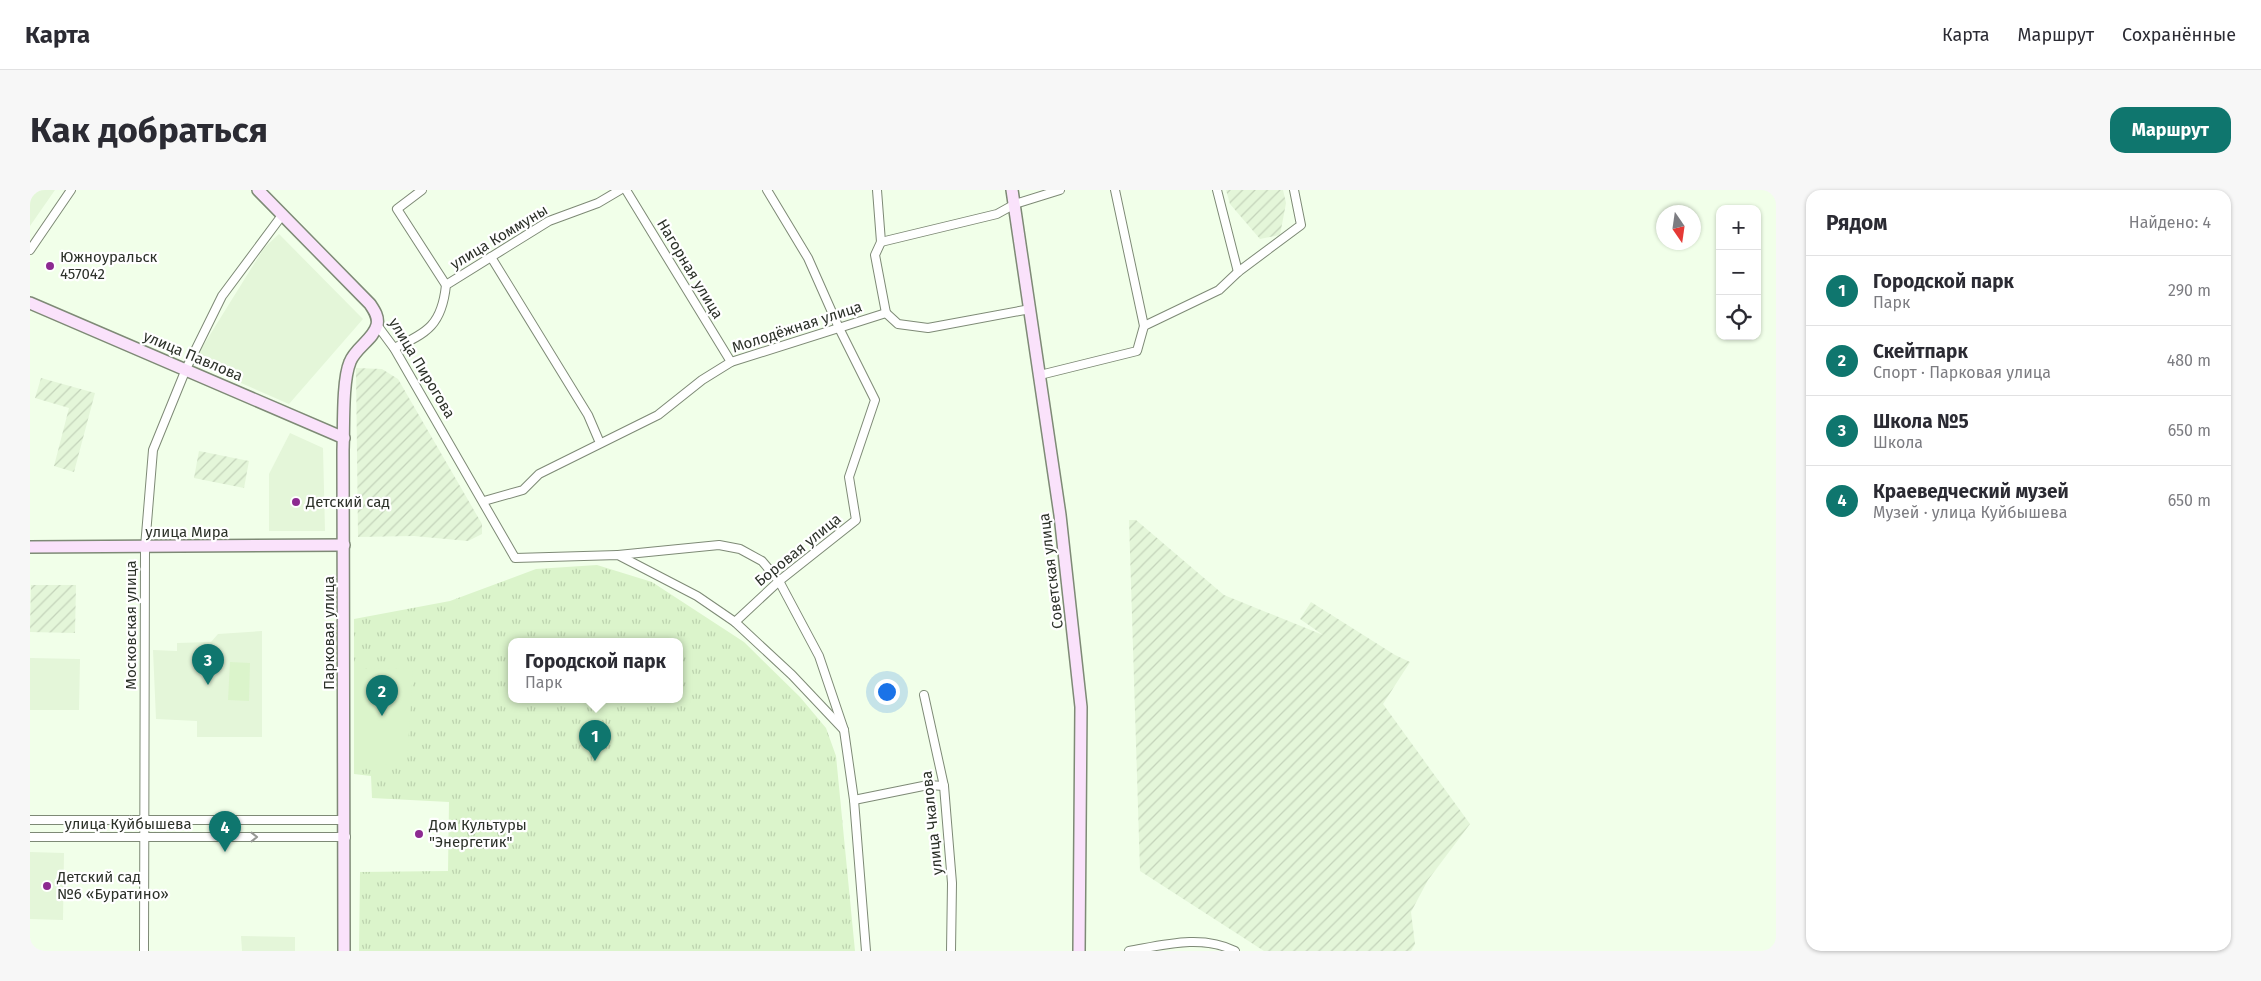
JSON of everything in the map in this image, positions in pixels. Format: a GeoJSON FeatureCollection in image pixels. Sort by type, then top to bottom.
{"type":"FeatureCollection","features":[{"type":"Feature","properties":{"kind":"street"},"geometry":{"type":"LineString","coordinates":[[30,250],[72,190]]}},
{"type":"Feature","properties":{"kind":"street","name":"улица Пирогова"},"geometry":{"type":"LineString","coordinates":[[258,190],[370,304],[375,312],[377,325],[394,348],[484,501],[515,558],[618,555]]}},
{"type":"Feature","properties":{"kind":"street"},"geometry":{"type":"LineString","coordinates":[[422,190],[397,209],[446,285]]}},
{"type":"Feature","properties":{"kind":"street","name":"улица Коммуны"},"geometry":{"type":"LineString","coordinates":[[394,348],[413,340],[429,328],[438,318],[442,309],[446,285],[549,221],[598,203],[620,190]]}},
{"type":"Feature","properties":{"kind":"street","name":"Нагорная улица"},"geometry":{"type":"LineString","coordinates":[[626,190],[731,362]]}},
{"type":"Feature","properties":{"kind":"street","name":"Боровая улица"},"geometry":{"type":"LineString","coordinates":[[735,622],[779,581],[856,520],[849,477],[875,400],[839,328],[808,258],[767,190]]}},
{"type":"Feature","properties":{"kind":"street"},"geometry":{"type":"LineString","coordinates":[[877,190],[880,242],[875,255],[886,313]]}},
{"type":"Feature","properties":{"kind":"street","name":"Советская улица"},"geometry":{"type":"LineString","coordinates":[[1012,190],[1060,515],[1081,707],[1079,951]]}},
{"type":"Feature","properties":{"kind":"street"},"geometry":{"type":"LineString","coordinates":[[880,242],[997,214],[1015,204],[1060,190]]}},
{"type":"Feature","properties":{"kind":"street"},"geometry":{"type":"LineString","coordinates":[[1040,375],[1137,351],[1144,326],[1116,190]]}},
{"type":"Feature","properties":{"kind":"street"},"geometry":{"type":"LineString","coordinates":[[1218,190],[1238,272]]}},
{"type":"Feature","properties":{"kind":"street"},"geometry":{"type":"LineString","coordinates":[[1144,326],[1219,290],[1238,272],[1301,225],[1294,190]]}},
{"type":"Feature","properties":{"kind":"street","name":"Московская улица"},"geometry":{"type":"LineString","coordinates":[[144,951],[145,547],[153,450],[186,369],[222,296],[282,214]]}},
{"type":"Feature","properties":{"kind":"street"},"geometry":{"type":"LineString","coordinates":[[491,257],[588,414],[600,443]]}},
{"type":"Feature","properties":{"kind":"street","name":"улица Павлова"},"geometry":{"type":"LineString","coordinates":[[30,302],[344,438]]}},
{"type":"Feature","properties":{"kind":"street","name":"Молодёжная улица"},"geometry":{"type":"LineString","coordinates":[[484,501],[523,490],[539,474],[658,415],[702,380],[731,362],[886,313],[898,324],[928,328],[1030,309]]}},
{"type":"Feature","properties":{"kind":"street","name":"Парковая улица"},"geometry":{"type":"LineString","coordinates":[[344,951],[346,820],[344,438],[347,369],[355,352],[377,325]]}},
{"type":"Feature","properties":{"kind":"street","name":"улица Мира"},"geometry":{"type":"LineString","coordinates":[[30,546],[344,545]]}},
{"type":"Feature","properties":{"kind":"street"},"geometry":{"type":"LineString","coordinates":[[618,555],[719,545],[740,549],[762,561],[779,581],[819,656],[844,730],[854,800],[866,951]]}},
{"type":"Feature","properties":{"kind":"street"},"geometry":{"type":"LineString","coordinates":[[618,555],[697,596],[735,622],[792,675],[844,730]]}},
{"type":"Feature","properties":{"kind":"street","name":"улица Чкалова"},"geometry":{"type":"LineString","coordinates":[[924,694],[944,786],[952,883],[951,951]]}},
{"type":"Feature","properties":{"kind":"street"},"geometry":{"type":"LineString","coordinates":[[854,800],[928,785],[944,786]]}},
{"type":"Feature","properties":{"kind":"street","name":"улица Куйбышева"},"geometry":{"type":"LineString","coordinates":[[30,820],[346,820]]}},
{"type":"Feature","properties":{"kind":"street","name":"улица Куйбышева"},"geometry":{"type":"LineString","coordinates":[[30,837],[346,837]]}},
{"type":"Feature","properties":{"kind":"street"},"geometry":{"type":"LineString","coordinates":[[1129,951],[1172,943],[1199,942],[1216,943],[1235,951]]}},
{"type":"Feature","properties":{"kind":"shaded area"},"geometry":{"type":"Polygon","coordinates":[[[30,190],[55,190],[30,226],[30,190]]]}},
{"type":"Feature","properties":{"kind":"shaded area"},"geometry":{"type":"Polygon","coordinates":[[[1226,190],[1283,190],[1286,203],[1280,235],[1260,239],[1230,204],[1226,190]]]}},
{"type":"Feature","properties":{"kind":"shaded area"},"geometry":{"type":"Polygon","coordinates":[[[279,234],[363,319],[289,404],[193,362],[264,248],[279,234]]]}},
{"type":"Feature","properties":{"kind":"shaded area"},"geometry":{"type":"Polygon","coordinates":[[[356,368],[382,369],[398,379],[482,524],[482,534],[468,541],[414,536],[358,537],[356,368]]]}},
{"type":"Feature","properties":{"kind":"shaded area"},"geometry":{"type":"Polygon","coordinates":[[[41,378],[95,393],[74,472],[54,466],[69,408],[35,398],[41,378]]]}},
{"type":"Feature","properties":{"kind":"shaded area","name":"Детский сад"},"geometry":{"type":"Polygon","coordinates":[[[290,433],[323,448],[325,531],[269,531],[269,474],[290,433]]]}},
{"type":"Feature","properties":{"kind":"shaded area"},"geometry":{"type":"Polygon","coordinates":[[[199,451],[249,461],[244,488],[194,478],[199,451]]]}},
{"type":"Feature","properties":{"kind":"shaded area"},"geometry":{"type":"Polygon","coordinates":[[[1129,520],[1136,520],[1224,595],[1323,635],[1300,619],[1311,602],[1395,655],[1410,662],[1383,704],[1470,824],[1428,880],[1411,912],[1415,944],[1411,951],[1264,951],[1140,871],[1129,520]]]}},
{"type":"Feature","properties":{"kind":"shaded area"},"geometry":{"type":"Polygon","coordinates":[[[31,585],[76,585],[75,633],[30,632],[31,585]]]}},
{"type":"Feature","properties":{"kind":"shaded area"},"geometry":{"type":"Polygon","coordinates":[[[262,631],[262,737],[197,737],[197,721],[156,719],[153,650],[177,651],[177,643],[211,642],[218,634],[262,631]]]}},
{"type":"Feature","properties":{"kind":"shaded area"},"geometry":{"type":"Polygon","coordinates":[[[30,658],[80,659],[79,710],[30,710],[30,658]]]}},
{"type":"Feature","properties":{"kind":"shaded area","name":"Детский сад №6 «Буратино»"},"geometry":{"type":"Polygon","coordinates":[[[30,852],[64,853],[63,920],[30,919],[30,852]]]}},
{"type":"Feature","properties":{"kind":"shaded area"},"geometry":{"type":"Polygon","coordinates":[[[241,936],[295,937],[295,951],[242,951],[241,936]]]}},
{"type":"Feature","properties":{"kind":"green space"},"geometry":{"type":"Polygon","coordinates":[[[597,565],[652,582],[744,642],[800,697],[826,728],[836,756],[855,951],[359,951],[360,872],[448,871],[449,802],[372,798],[371,776],[354,774],[354,619],[450,601],[536,569],[597,565]]]}},
{"type":"Feature","properties":{"kind":"green space"},"geometry":{"type":"Polygon","coordinates":[[[230,662],[250,663],[249,701],[228,700],[230,662]]]}},
{"type":"Feature","properties":{"kind":"green space"},"geometry":{"type":"Polygon","coordinates":[[[413,668],[407,763],[354,766],[354,669],[413,668]]]}},
{"type":"Feature","properties":{"kind":"place","name":"Южноуральск 457042"},"geometry":{"type":"Point","coordinates":[50,266]}},
{"type":"Feature","properties":{"kind":"place","name":"Детский сад"},"geometry":{"type":"Point","coordinates":[296,502]}},
{"type":"Feature","properties":{"kind":"place","name":"Школа №5"},"geometry":{"type":"Point","coordinates":[208,685]}},
{"type":"Feature","properties":{"kind":"place","name":"Скейтпарк"},"geometry":{"type":"Point","coordinates":[382,716]}},
{"type":"Feature","properties":{"kind":"place","name":"Городской парк"},"geometry":{"type":"Point","coordinates":[595,761]}},
{"type":"Feature","properties":{"kind":"place","name":"Дом Культуры \"Энергетик\""},"geometry":{"type":"Point","coordinates":[419,834]}},
{"type":"Feature","properties":{"kind":"place","name":"Краеведческий музей"},"geometry":{"type":"Point","coordinates":[225,852]}},
{"type":"Feature","properties":{"kind":"place","name":"Детский сад №6 «Буратино»"},"geometry":{"type":"Point","coordinates":[47,886]}}]}
